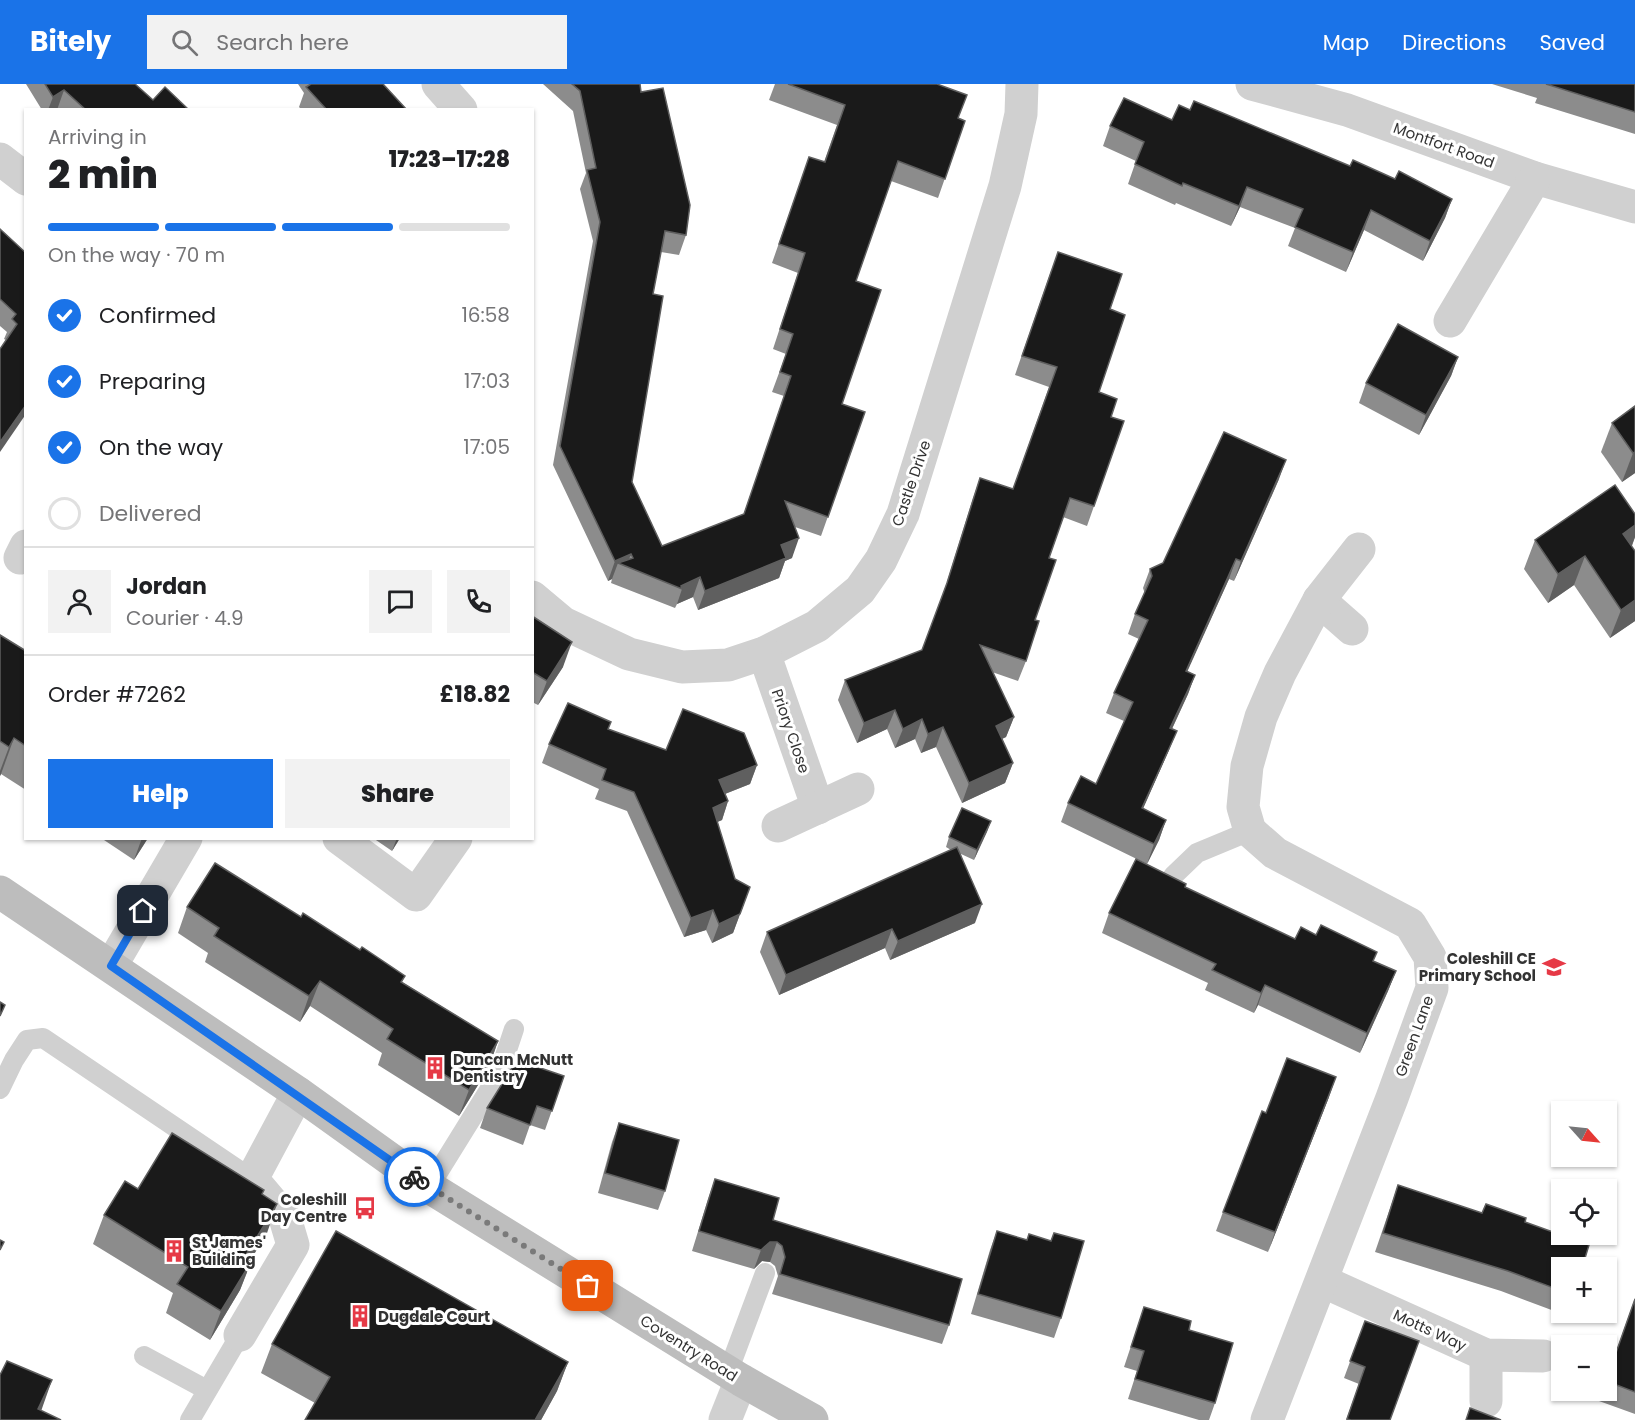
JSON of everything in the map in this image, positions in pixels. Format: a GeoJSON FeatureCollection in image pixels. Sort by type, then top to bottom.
{"type":"FeatureCollection","features":[{"type":"Feature","properties":{"kind":"main road","name":"Coventry Road"},"geometry":{"type":"LineString","coordinates":[[0,892],[298,1094],[429,1187],[734,1376],[812,1420]]}},
{"type":"Feature","properties":{"kind":"street"},"geometry":{"type":"LineString","coordinates":[[438,84],[459,108]]}},
{"type":"Feature","properties":{"kind":"street","name":"Castle Drive"},"geometry":{"type":"LineString","coordinates":[[534,599],[563,623],[629,654],[682,666],[728,665],[764,653],[817,626],[860,590],[881,560],[903,514],[1005,186],[1021,114],[1022,84]]}},
{"type":"Feature","properties":{"kind":"street","name":"Montfort Road"},"geometry":{"type":"LineString","coordinates":[[1252,84],[1347,110],[1535,178],[1635,207]]}},
{"type":"Feature","properties":{"kind":"street"},"geometry":{"type":"LineString","coordinates":[[0,159],[24,177]]}},
{"type":"Feature","properties":{"kind":"street"},"geometry":{"type":"LineString","coordinates":[[1450,321],[1535,178]]}},
{"type":"Feature","properties":{"kind":"street"},"geometry":{"type":"LineString","coordinates":[[1250,831],[1243,807],[1247,766],[1261,717],[1280,673],[1319,600],[1359,549]]}},
{"type":"Feature","properties":{"kind":"street"},"geometry":{"type":"LineString","coordinates":[[1319,600],[1352,629]]}},
{"type":"Feature","properties":{"kind":"street","name":"Priory Close"},"geometry":{"type":"LineString","coordinates":[[764,653],[818,808]]}},
{"type":"Feature","properties":{"kind":"street"},"geometry":{"type":"LineString","coordinates":[[778,826],[858,789]]}},
{"type":"Feature","properties":{"kind":"street","name":"Green Lane"},"geometry":{"type":"LineString","coordinates":[[1250,831],[1275,853],[1410,924],[1430,957],[1432,988],[1267,1420]]}},
{"type":"Feature","properties":{"kind":"street"},"geometry":{"type":"LineString","coordinates":[[111,966],[185,840]]}},
{"type":"Feature","properties":{"kind":"street"},"geometry":{"type":"LineString","coordinates":[[342,840],[416,895],[455,840]]}},
{"type":"Feature","properties":{"kind":"street"},"geometry":{"type":"LineString","coordinates":[[240,1335],[293,1245],[285,1218],[252,1179],[298,1094]]}},
{"type":"Feature","properties":{"kind":"street","name":"Motts Way"},"geometry":{"type":"LineString","coordinates":[[1322,1281],[1486,1355],[1544,1356]]}},
{"type":"Feature","properties":{"kind":"street"},"geometry":{"type":"LineString","coordinates":[[1486,1355],[1486,1401]]}},
{"type":"Feature","properties":{"kind":"street"},"geometry":{"type":"LineString","coordinates":[[725,1420],[734,1376]]}},
{"type":"Feature","properties":{"kind":"lane"},"geometry":{"type":"LineString","coordinates":[[1173,876],[1197,853],[1250,831]]}},
{"type":"Feature","properties":{"kind":"lane"},"geometry":{"type":"LineString","coordinates":[[429,1187],[499,1074],[514,1029]]}},
{"type":"Feature","properties":{"kind":"lane"},"geometry":{"type":"LineString","coordinates":[[0,1089],[27,1040],[43,1038],[252,1179]]}},
{"type":"Feature","properties":{"kind":"lane"},"geometry":{"type":"LineString","coordinates":[[734,1376],[765,1273]]}},
{"type":"Feature","properties":{"kind":"lane"},"geometry":{"type":"LineString","coordinates":[[190,1420],[240,1335]]}},
{"type":"Feature","properties":{"kind":"lane"},"geometry":{"type":"LineString","coordinates":[[144,1356],[207,1390]]}},
{"type":"Feature","properties":{"kind":"building"},"geometry":{"type":"Polygon","coordinates":[[[45,84],[135,84],[153,100],[165,87],[187,108],[84,108],[64,90],[53,97],[45,84]]]}},
{"type":"Feature","properties":{"kind":"building"},"geometry":{"type":"Polygon","coordinates":[[[311,84],[383,84],[405,108],[325,108],[306,87],[311,84]]]}},
{"type":"Feature","properties":{"kind":"building"},"geometry":{"type":"Polygon","coordinates":[[[572,84],[640,84],[641,92],[663,88],[690,205],[686,235],[665,231],[653,294],[663,296],[632,482],[662,546],[744,514],[791,376],[780,372],[793,334],[780,329],[805,253],[779,244],[809,157],[825,162],[845,105],[788,84],[937,84],[967,95],[958,118],[965,121],[945,179],[898,161],[856,281],[881,290],[842,404],[865,412],[828,517],[785,501],[799,538],[781,545],[786,558],[705,591],[700,577],[681,586],[682,589],[618,563],[633,558],[631,554],[615,561],[560,446],[600,222],[587,170],[596,168],[580,91],[572,84]]]}},
{"type":"Feature","properties":{"kind":"building"},"geometry":{"type":"Polygon","coordinates":[[[1546,84],[1635,84],[1635,112],[1546,84]]]}},
{"type":"Feature","properties":{"kind":"building"},"geometry":{"type":"Polygon","coordinates":[[[1124,98],[1172,120],[1179,105],[1190,110],[1194,101],[1350,166],[1353,160],[1395,179],[1399,171],[1452,199],[1430,241],[1371,210],[1353,252],[1295,227],[1303,209],[1247,187],[1239,206],[1183,183],[1182,186],[1135,164],[1144,142],[1110,126],[1124,98]]]}},
{"type":"Feature","properties":{"kind":"building"},"geometry":{"type":"Polygon","coordinates":[[[0,229],[24,251],[24,408],[0,442],[0,349],[17,324],[12,319],[16,314],[0,299],[0,229]]]}},
{"type":"Feature","properties":{"kind":"building"},"geometry":{"type":"Polygon","coordinates":[[[1058,252],[1122,274],[1110,309],[1125,315],[1099,392],[1117,399],[1111,417],[1124,421],[1094,506],[1070,498],[1049,558],[1056,560],[1035,620],[1039,621],[1026,661],[980,645],[1014,717],[996,726],[1013,763],[969,783],[943,727],[928,734],[922,719],[903,729],[895,710],[864,723],[845,680],[922,650],[947,583],[980,478],[1013,489],[1057,367],[1022,356],[1058,252]]]}},
{"type":"Feature","properties":{"kind":"building"},"geometry":{"type":"Polygon","coordinates":[[[1398,324],[1458,357],[1426,415],[1366,383],[1398,324]]]}},
{"type":"Feature","properties":{"kind":"building"},"geometry":{"type":"Polygon","coordinates":[[[1635,406],[1635,452],[1633,453],[1612,423],[1635,406]]]}},
{"type":"Feature","properties":{"kind":"building"},"geometry":{"type":"Polygon","coordinates":[[[1224,432],[1286,460],[1241,561],[1236,559],[1186,671],[1195,675],[1170,728],[1177,731],[1142,808],[1166,820],[1154,844],[1068,803],[1081,776],[1096,784],[1133,702],[1114,693],[1148,620],[1135,614],[1152,576],[1150,569],[1163,563],[1224,432]]]}},
{"type":"Feature","properties":{"kind":"building"},"geometry":{"type":"Polygon","coordinates":[[[1615,485],[1635,514],[1635,525],[1623,534],[1635,551],[1635,600],[1621,610],[1585,556],[1558,574],[1535,540],[1615,485]]]}},
{"type":"Feature","properties":{"kind":"building"},"geometry":{"type":"Polygon","coordinates":[[[534,617],[572,642],[547,681],[534,673],[534,617]]]}},
{"type":"Feature","properties":{"kind":"building"},"geometry":{"type":"Polygon","coordinates":[[[0,635],[24,650],[24,745],[14,738],[9,747],[0,741],[0,635]]]}},
{"type":"Feature","properties":{"kind":"building"},"geometry":{"type":"Polygon","coordinates":[[[568,703],[611,722],[608,729],[666,750],[683,709],[744,733],[757,765],[719,780],[728,801],[713,808],[735,879],[750,887],[740,914],[719,924],[713,910],[691,918],[634,792],[602,780],[606,769],[549,744],[568,703]]]}},
{"type":"Feature","properties":{"kind":"building"},"geometry":{"type":"Polygon","coordinates":[[[962,808],[991,821],[977,850],[949,837],[962,808]]]}},
{"type":"Feature","properties":{"kind":"building"},"geometry":{"type":"Polygon","coordinates":[[[957,847],[982,904],[898,941],[892,929],[786,975],[767,932],[957,847]]]}},
{"type":"Feature","properties":{"kind":"building"},"geometry":{"type":"Polygon","coordinates":[[[1136,859],[1186,884],[1185,887],[1295,939],[1301,927],[1316,935],[1321,925],[1377,952],[1373,961],[1396,971],[1367,1033],[1265,985],[1261,993],[1212,970],[1216,964],[1109,913],[1136,859]]]}},
{"type":"Feature","properties":{"kind":"building"},"geometry":{"type":"Polygon","coordinates":[[[215,863],[301,917],[303,913],[360,950],[362,947],[405,976],[401,982],[498,1041],[469,1090],[387,1039],[393,1029],[320,981],[309,996],[214,936],[219,928],[187,907],[215,863]]]}},
{"type":"Feature","properties":{"kind":"building"},"geometry":{"type":"Polygon","coordinates":[[[0,1002],[5,1005],[0,1016],[0,1002]]]}},
{"type":"Feature","properties":{"kind":"building"},"geometry":{"type":"Polygon","coordinates":[[[1287,1058],[1336,1077],[1275,1232],[1223,1212],[1262,1111],[1266,1113],[1287,1058]]]}},
{"type":"Feature","properties":{"kind":"building"},"geometry":{"type":"Polygon","coordinates":[[[517,1060],[564,1076],[552,1111],[537,1106],[530,1125],[487,1108],[517,1060]]]}},
{"type":"Feature","properties":{"kind":"building"},"geometry":{"type":"Polygon","coordinates":[[[619,1123],[679,1140],[665,1191],[605,1173],[619,1123]]]}},
{"type":"Feature","properties":{"kind":"building","name":"St James' Building"},"geometry":{"type":"Polygon","coordinates":[[[172,1133],[264,1190],[262,1194],[277,1204],[244,1258],[251,1262],[221,1311],[177,1284],[188,1267],[104,1215],[125,1181],[138,1189],[172,1133]]]}},
{"type":"Feature","properties":{"kind":"building"},"geometry":{"type":"Polygon","coordinates":[[[715,1179],[779,1198],[773,1220],[962,1279],[949,1325],[780,1274],[785,1257],[782,1246],[777,1242],[770,1242],[761,1250],[699,1231],[715,1179]]]}},
{"type":"Feature","properties":{"kind":"building"},"geometry":{"type":"Polygon","coordinates":[[[1398,1185],[1482,1213],[1486,1204],[1526,1218],[1525,1222],[1551,1231],[1551,1245],[1589,1245],[1585,1257],[1551,1257],[1551,1287],[1508,1271],[1383,1233],[1398,1185]]]}},
{"type":"Feature","properties":{"kind":"building","name":"Dugdale Court"},"geometry":{"type":"Polygon","coordinates":[[[336,1231],[568,1362],[535,1420],[305,1420],[330,1377],[272,1344],[336,1231]]]}},
{"type":"Feature","properties":{"kind":"building"},"geometry":{"type":"Polygon","coordinates":[[[997,1231],[1027,1240],[1029,1234],[1051,1241],[1054,1233],[1084,1241],[1061,1318],[978,1294],[997,1231]]]}},
{"type":"Feature","properties":{"kind":"building"},"geometry":{"type":"Polygon","coordinates":[[[1635,1299],[1635,1392],[1617,1385],[1617,1350],[1635,1299]]]}},
{"type":"Feature","properties":{"kind":"building"},"geometry":{"type":"Polygon","coordinates":[[[1144,1307],[1191,1321],[1189,1330],[1233,1343],[1215,1403],[1135,1379],[1144,1351],[1131,1347],[1144,1307]]]}},
{"type":"Feature","properties":{"kind":"building"},"geometry":{"type":"Polygon","coordinates":[[[1365,1321],[1419,1341],[1390,1420],[1347,1419],[1365,1367],[1350,1361],[1365,1321]]]}},
{"type":"Feature","properties":{"kind":"building"},"geometry":{"type":"Polygon","coordinates":[[[7,1361],[52,1380],[38,1409],[61,1420],[0,1420],[0,1375],[7,1361]]]}},
{"type":"Feature","properties":{"kind":"building"},"geometry":{"type":"Polygon","coordinates":[[[1470,1408],[1501,1420],[1466,1420],[1470,1408]]]}},
{"type":"Feature","properties":{"kind":"way so far"},"geometry":{"type":"LineString","coordinates":[[414,1177],[588,1286]]}},
{"type":"Feature","properties":{"kind":"place","name":"Coleshill CE Primary School"},"geometry":{"type":"Point","coordinates":[1554,967]}},
{"type":"Feature","properties":{"kind":"place","name":"Duncan McNutt Dentistry"},"geometry":{"type":"Point","coordinates":[435,1068]}},
{"type":"Feature","properties":{"kind":"place","name":"Coleshill Day Centre"},"geometry":{"type":"Point","coordinates":[365,1208]}},
{"type":"Feature","properties":{"kind":"place","name":"St James' Building"},"geometry":{"type":"Point","coordinates":[174,1251]}},
{"type":"Feature","properties":{"kind":"place","name":"Dugdale Court"},"geometry":{"type":"Point","coordinates":[360,1316]}},
{"type":"Feature","properties":{"kind":"route"},"geometry":{"type":"LineString","coordinates":[[143,911],[111,966],[298,1094],[341,1127],[414,1177]]}}]}
